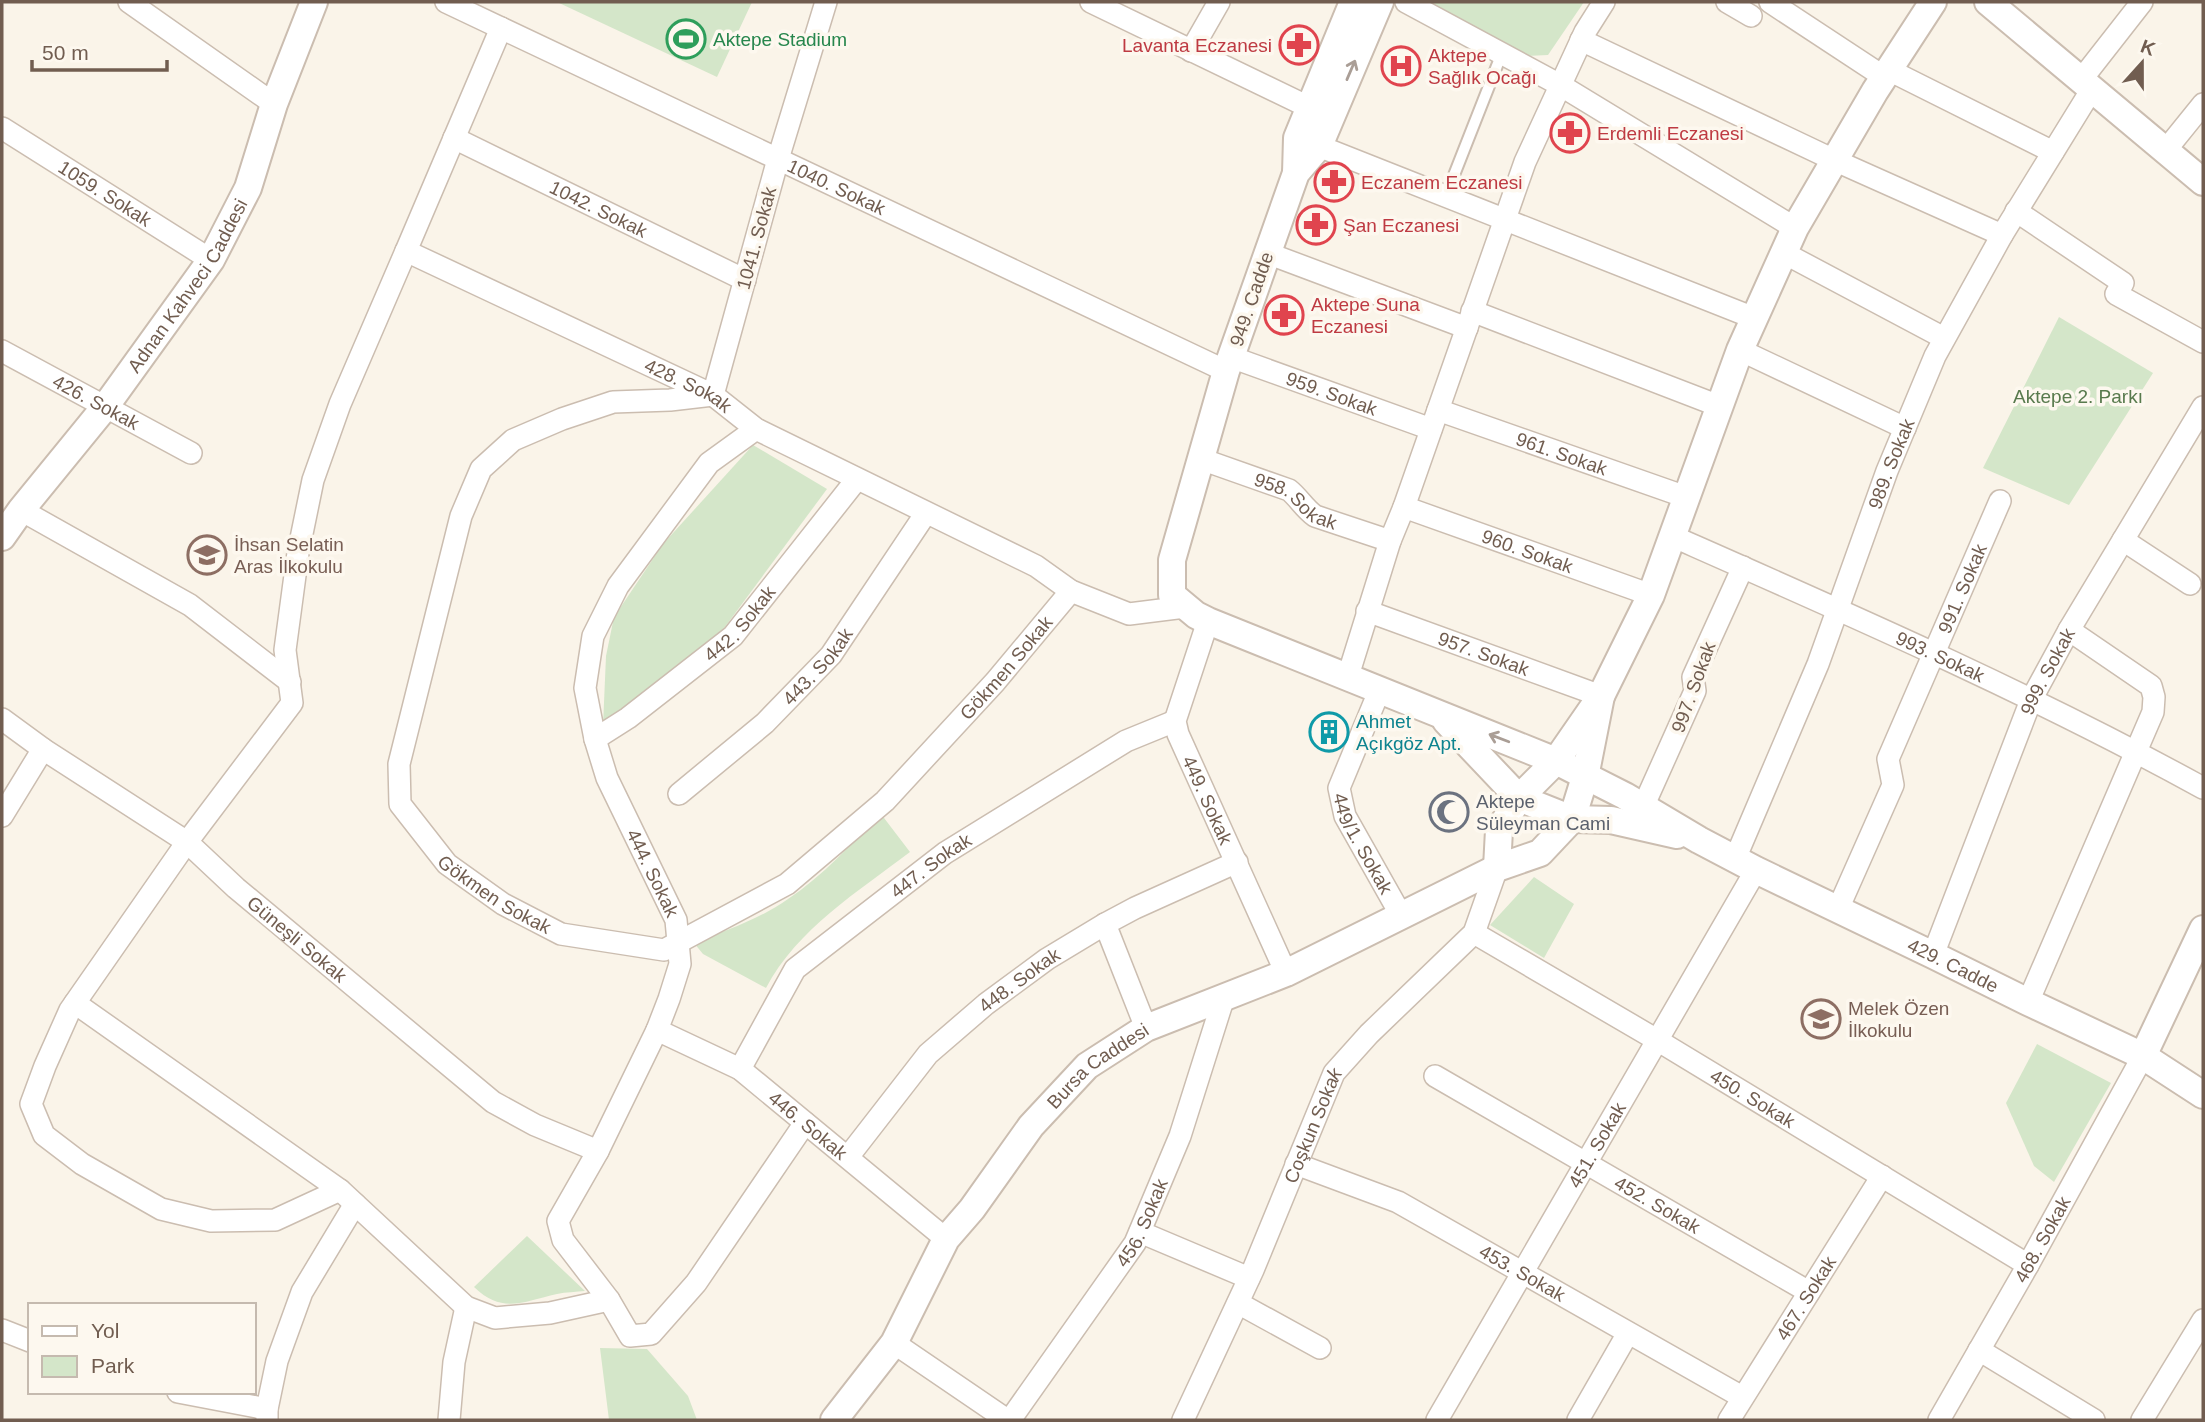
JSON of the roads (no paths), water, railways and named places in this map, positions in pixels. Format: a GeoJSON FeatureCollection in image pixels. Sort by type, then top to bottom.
{"type":"FeatureCollection","features":[{"type":"Feature","properties":{"kind":"street"},"geometry":{"type":"LineString","coordinates":[[129,2],[274,104]]}},
{"type":"Feature","properties":{"kind":"street","name":"Adnan Kahveci Caddesi"},"geometry":{"type":"LineString","coordinates":[[2,537],[105,407],[211,260],[248,188],[274,104],[314,2]]}},
{"type":"Feature","properties":{"kind":"street","name":"1040. Sokak"},"geometry":{"type":"LineString","coordinates":[[446,2],[778,159],[1228,364]]}},
{"type":"Feature","properties":{"kind":"street","name":"1041. Sokak"},"geometry":{"type":"LineString","coordinates":[[713,395],[778,159],[826,2]]}},
{"type":"Feature","properties":{"kind":"street"},"geometry":{"type":"LineString","coordinates":[[1091,2],[1320,113],[1353,2]]}},
{"type":"Feature","properties":{"kind":"street"},"geometry":{"type":"LineString","coordinates":[[1191,51],[1219,2]]}},
{"type":"Feature","properties":{"kind":"street"},"geometry":{"type":"LineString","coordinates":[[1383,2],[1558,89],[1795,228]]}},
{"type":"Feature","properties":{"kind":"street","name":"949. Cadde"},"geometry":{"type":"LineString","coordinates":[[1185,607],[1172,595],[1172,560],[1228,364],[1320,113],[1383,2]]}},
{"type":"Feature","properties":{"kind":"street"},"geometry":{"type":"LineString","coordinates":[[1406,2],[1500,58]]}},
{"type":"Feature","properties":{"kind":"street"},"geometry":{"type":"LineString","coordinates":[[1348,676],[1390,541],[1525,162],[1581,40],[1604,2]]}},
{"type":"Feature","properties":{"kind":"street"},"geometry":{"type":"LineString","coordinates":[[1727,2],[1751,16]]}},
{"type":"Feature","properties":{"kind":"street"},"geometry":{"type":"LineString","coordinates":[[1770,2],[1886,74],[2053,152]]}},
{"type":"Feature","properties":{"kind":"street"},"geometry":{"type":"LineString","coordinates":[[1497,868],[1499,830],[1519,797],[1556,761],[1601,696],[1651,595],[1740,350],[1795,228],[1886,74],[1933,2]]}},
{"type":"Feature","properties":{"kind":"street","name":"989. Sokak"},"geometry":{"type":"LineString","coordinates":[[1746,865],[1887,471],[1934,356],[2001,235],[2053,152],[2087,84],[2142,2]]}},
{"type":"Feature","properties":{"kind":"street"},"geometry":{"type":"LineString","coordinates":[[1997,4],[2203,182]]}},
{"type":"Feature","properties":{"kind":"street"},"geometry":{"type":"LineString","coordinates":[[348,1197],[275,1220],[211,1221],[161,1209],[82,1164],[44,1135],[31,1104],[45,1066],[75,1003],[187,842],[292,703],[285,650],[298,553],[313,480],[340,404],[500,27]]}},
{"type":"Feature","properties":{"kind":"street"},"geometry":{"type":"LineString","coordinates":[[1581,40],[2001,235]]}},
{"type":"Feature","properties":{"kind":"street"},"geometry":{"type":"LineString","coordinates":[[2165,151],[2203,104]]}},
{"type":"Feature","properties":{"kind":"street","name":"1059. Sokak"},"geometry":{"type":"LineString","coordinates":[[2,128],[211,260]]}},
{"type":"Feature","properties":{"kind":"street","name":"1042. Sokak"},"geometry":{"type":"LineString","coordinates":[[454,138],[745,280]]}},
{"type":"Feature","properties":{"kind":"street"},"geometry":{"type":"LineString","coordinates":[[1304,152],[1445,200],[1754,318]]}},
{"type":"Feature","properties":{"kind":"street"},"geometry":{"type":"LineString","coordinates":[[2016,211],[2123,283],[2116,294],[2203,342]]}},
{"type":"Feature","properties":{"kind":"street","name":"428. Sokak"},"geometry":{"type":"LineString","coordinates":[[406,251],[713,395],[755,429],[1036,566],[1071,591],[1129,614],[1185,607]]}},
{"type":"Feature","properties":{"kind":"street"},"geometry":{"type":"LineString","coordinates":[[1268,253],[1470,319],[1719,406]]}},
{"type":"Feature","properties":{"kind":"street"},"geometry":{"type":"LineString","coordinates":[[1784,253],[1944,338]]}},
{"type":"Feature","properties":{"kind":"street"},"geometry":{"type":"LineString","coordinates":[[1740,350],[1905,428]]}},
{"type":"Feature","properties":{"kind":"street","name":"426. Sokak"},"geometry":{"type":"LineString","coordinates":[[2,351],[191,453]]}},
{"type":"Feature","properties":{"kind":"street","name":"959. Sokak"},"geometry":{"type":"LineString","coordinates":[[1228,364],[1435,420]]}},
{"type":"Feature","properties":{"kind":"street","name":"Gökmen Sokak"},"geometry":{"type":"LineString","coordinates":[[713,395],[613,402],[562,419],[513,440],[481,469],[461,516],[399,764],[400,804],[447,864],[503,904],[561,934],[664,950],[787,884],[885,801],[995,682],[1071,591]]}},
{"type":"Feature","properties":{"kind":"street","name":"999. Sokak"},"geometry":{"type":"LineString","coordinates":[[1933,955],[2031,700],[2069,629],[2203,407]]}},
{"type":"Feature","properties":{"kind":"street","name":"961. Sokak"},"geometry":{"type":"LineString","coordinates":[[1435,420],[1686,497]]}},
{"type":"Feature","properties":{"kind":"street","name":"444. Sokak"},"geometry":{"type":"LineString","coordinates":[[755,429],[709,463],[618,586],[593,636],[585,688],[595,740],[607,778],[676,920],[680,964],[657,1030],[598,1151],[558,1221],[563,1240],[609,1300],[630,1336],[651,1335],[696,1283],[805,1123]]}},
{"type":"Feature","properties":{"kind":"street","name":"958. Sokak"},"geometry":{"type":"LineString","coordinates":[[1201,460],[1289,489],[1315,516],[1390,541]]}},
{"type":"Feature","properties":{"kind":"street","name":"442. Sokak"},"geometry":{"type":"LineString","coordinates":[[595,740],[628,718],[733,636],[857,479]]}},
{"type":"Feature","properties":{"kind":"street","name":"991. Sokak"},"geometry":{"type":"LineString","coordinates":[[1838,909],[1893,785],[1888,759],[2000,501]]}},
{"type":"Feature","properties":{"kind":"street","name":"960. Sokak"},"geometry":{"type":"LineString","coordinates":[[1404,507],[1651,595]]}},
{"type":"Feature","properties":{"kind":"street"},"geometry":{"type":"LineString","coordinates":[[21,510],[190,605],[290,682]]}},
{"type":"Feature","properties":{"kind":"street","name":"443. Sokak"},"geometry":{"type":"LineString","coordinates":[[679,794],[765,723],[831,655],[926,513]]}},
{"type":"Feature","properties":{"kind":"street","name":"993. Sokak"},"geometry":{"type":"LineString","coordinates":[[1672,536],[2031,700],[2135,750],[2203,788]]}},
{"type":"Feature","properties":{"kind":"street"},"geometry":{"type":"LineString","coordinates":[[2123,540],[2190,584]]}},
{"type":"Feature","properties":{"kind":"street","name":"997. Sokak"},"geometry":{"type":"LineString","coordinates":[[1643,807],[1695,691],[1693,677],[1743,567]]}},
{"type":"Feature","properties":{"kind":"street"},"geometry":{"type":"LineString","coordinates":[[1185,607],[1208,621],[1556,761],[1643,807],[1699,841]]}},
{"type":"Feature","properties":{"kind":"street","name":"957. Sokak"},"geometry":{"type":"LineString","coordinates":[[1367,611],[1601,696]]}},
{"type":"Feature","properties":{"kind":"street"},"geometry":{"type":"LineString","coordinates":[[1175,721],[1208,621]]}},
{"type":"Feature","properties":{"kind":"street"},"geometry":{"type":"LineString","coordinates":[[2028,1002],[2153,712],[2154,697],[2151,686],[2069,629]]}},
{"type":"Feature","properties":{"kind":"street","name":"449/1. Sokak"},"geometry":{"type":"LineString","coordinates":[[1380,690],[1339,788],[1345,816],[1402,917]]}},
{"type":"Feature","properties":{"kind":"street"},"geometry":{"type":"LineString","coordinates":[[1572,819],[1586,777],[1601,696]]}},
{"type":"Feature","properties":{"kind":"street"},"geometry":{"type":"LineString","coordinates":[[1441,716],[1519,797],[1572,819],[1611,820],[1699,841]]}},
{"type":"Feature","properties":{"kind":"street","name":"Güneşli Sokak"},"geometry":{"type":"LineString","coordinates":[[2,719],[187,842],[236,888],[493,1102],[535,1125],[598,1151]]}},
{"type":"Feature","properties":{"kind":"street","name":"449. Sokak"},"geometry":{"type":"LineString","coordinates":[[1175,721],[1178,734],[1286,973]]}},
{"type":"Feature","properties":{"kind":"street","name":"447. Sokak"},"geometry":{"type":"LineString","coordinates":[[740,1069],[795,969],[945,853],[1126,741],[1175,721]]}},
{"type":"Feature","properties":{"kind":"street"},"geometry":{"type":"LineString","coordinates":[[2,816],[43,748]]}},
{"type":"Feature","properties":{"kind":"street","name":"Bursa Caddesi"},"geometry":{"type":"LineString","coordinates":[[834,1420],[894,1343],[946,1239],[972,1209],[1031,1126],[1087,1066],[1146,1028],[1286,973],[1497,868],[1540,853],[1572,819]]}},
{"type":"Feature","properties":{"kind":"street","name":"429. Cadde"},"geometry":{"type":"LineString","coordinates":[[1699,841],[2143,1056],[2203,1094]]}},
{"type":"Feature","properties":{"kind":"street","name":"448. Sokak"},"geometry":{"type":"LineString","coordinates":[[848,1157],[928,1054],[996,996],[1047,959],[1105,924],[1237,862]]}},
{"type":"Feature","properties":{"kind":"street","name":"451. Sokak"},"geometry":{"type":"LineString","coordinates":[[1437,1420],[1657,1040],[1746,865]]}},
{"type":"Feature","properties":{"kind":"street","name":"Coşkun Sokak"},"geometry":{"type":"LineString","coordinates":[[1182,1420],[1249,1278],[1334,1073],[1369,1034],[1474,933],[1497,868]]}},
{"type":"Feature","properties":{"kind":"street"},"geometry":{"type":"LineString","coordinates":[[1105,924],[1146,1028]]}},
{"type":"Feature","properties":{"kind":"street"},"geometry":{"type":"LineString","coordinates":[[2143,1056],[2203,929]]}},
{"type":"Feature","properties":{"kind":"street","name":"450. Sokak"},"geometry":{"type":"LineString","coordinates":[[1474,933],[1657,1040],[2028,1265]]}},
{"type":"Feature","properties":{"kind":"street","name":"456. Sokak"},"geometry":{"type":"LineString","coordinates":[[1009,1420],[1135,1242],[1180,1136],[1223,1000]]}},
{"type":"Feature","properties":{"kind":"street"},"geometry":{"type":"LineString","coordinates":[[75,1003],[348,1197],[466,1307],[495,1318],[550,1313],[609,1300]]}},
{"type":"Feature","properties":{"kind":"street","name":"446. Sokak"},"geometry":{"type":"LineString","coordinates":[[657,1030],[740,1069],[946,1239]]}},
{"type":"Feature","properties":{"kind":"street","name":"468. Sokak"},"geometry":{"type":"LineString","coordinates":[[1939,1420],[2143,1056]]}},
{"type":"Feature","properties":{"kind":"street","name":"452. Sokak"},"geometry":{"type":"LineString","coordinates":[[1435,1076],[1809,1292]]}},
{"type":"Feature","properties":{"kind":"street","name":"453. Sokak"},"geometry":{"type":"LineString","coordinates":[[1296,1164],[1398,1202],[1742,1397]]}},
{"type":"Feature","properties":{"kind":"street","name":"467. Sokak"},"geometry":{"type":"LineString","coordinates":[[1728,1420],[1882,1176]]}},
{"type":"Feature","properties":{"kind":"street"},"geometry":{"type":"LineString","coordinates":[[186,1394],[267,1415],[277,1361],[302,1293],[348,1197]]}},
{"type":"Feature","properties":{"kind":"street"},"geometry":{"type":"LineString","coordinates":[[1140,1232],[1249,1278]]}},
{"type":"Feature","properties":{"kind":"street"},"geometry":{"type":"LineString","coordinates":[[1238,1303],[1320,1348]]}},
{"type":"Feature","properties":{"kind":"street"},"geometry":{"type":"LineString","coordinates":[[449,1420],[454,1362],[466,1307]]}},
{"type":"Feature","properties":{"kind":"street"},"geometry":{"type":"LineString","coordinates":[[2142,1420],[2203,1321]]}},
{"type":"Feature","properties":{"kind":"street"},"geometry":{"type":"LineString","coordinates":[[2,1330],[28,1340]]}},
{"type":"Feature","properties":{"kind":"street"},"geometry":{"type":"LineString","coordinates":[[1578,1420],[1628,1333]]}},
{"type":"Feature","properties":{"kind":"street"},"geometry":{"type":"LineString","coordinates":[[894,1343],[1009,1420]]}},
{"type":"Feature","properties":{"kind":"street"},"geometry":{"type":"LineString","coordinates":[[1979,1350],[2094,1420]]}},
{"type":"Feature","properties":{"kind":"lane"},"geometry":{"type":"LineString","coordinates":[[1445,200],[1500,58]]}},
{"type":"Feature","properties":{"kind":"place","name":"Aktepe Stadium"},"geometry":{"type":"Point","coordinates":[686,39]}},
{"type":"Feature","properties":{"kind":"place","name":"Lavanta Eczanesi"},"geometry":{"type":"Point","coordinates":[1299,45]}},
{"type":"Feature","properties":{"kind":"place","name":"Aktepe Sağlık Ocağı"},"geometry":{"type":"Point","coordinates":[1401,66]}},
{"type":"Feature","properties":{"kind":"place","name":"Erdemli Eczanesi"},"geometry":{"type":"Point","coordinates":[1570,133]}},
{"type":"Feature","properties":{"kind":"place","name":"Eczanem Eczanesi"},"geometry":{"type":"Point","coordinates":[1334,182]}},
{"type":"Feature","properties":{"kind":"place","name":"Şan Eczanesi"},"geometry":{"type":"Point","coordinates":[1316,225]}},
{"type":"Feature","properties":{"kind":"place","name":"Aktepe Suna Eczanesi"},"geometry":{"type":"Point","coordinates":[1284,315]}},
{"type":"Feature","properties":{"kind":"place","name":"İhsan Selatin Aras İlkokulu"},"geometry":{"type":"Point","coordinates":[207,555]}},
{"type":"Feature","properties":{"kind":"place","name":"Ahmet Açıkgöz Apt."},"geometry":{"type":"Point","coordinates":[1329,732]}},
{"type":"Feature","properties":{"kind":"place","name":"Aktepe Süleyman Cami"},"geometry":{"type":"Point","coordinates":[1449,812]}},
{"type":"Feature","properties":{"kind":"place","name":"Melek Özen İlkokulu"},"geometry":{"type":"Point","coordinates":[1821,1019]}},
{"type":"Feature","properties":{"kind":"park label","name":"Aktepe 2. Parkı"},"geometry":{"type":"Point","coordinates":[2078,396]}}]}
